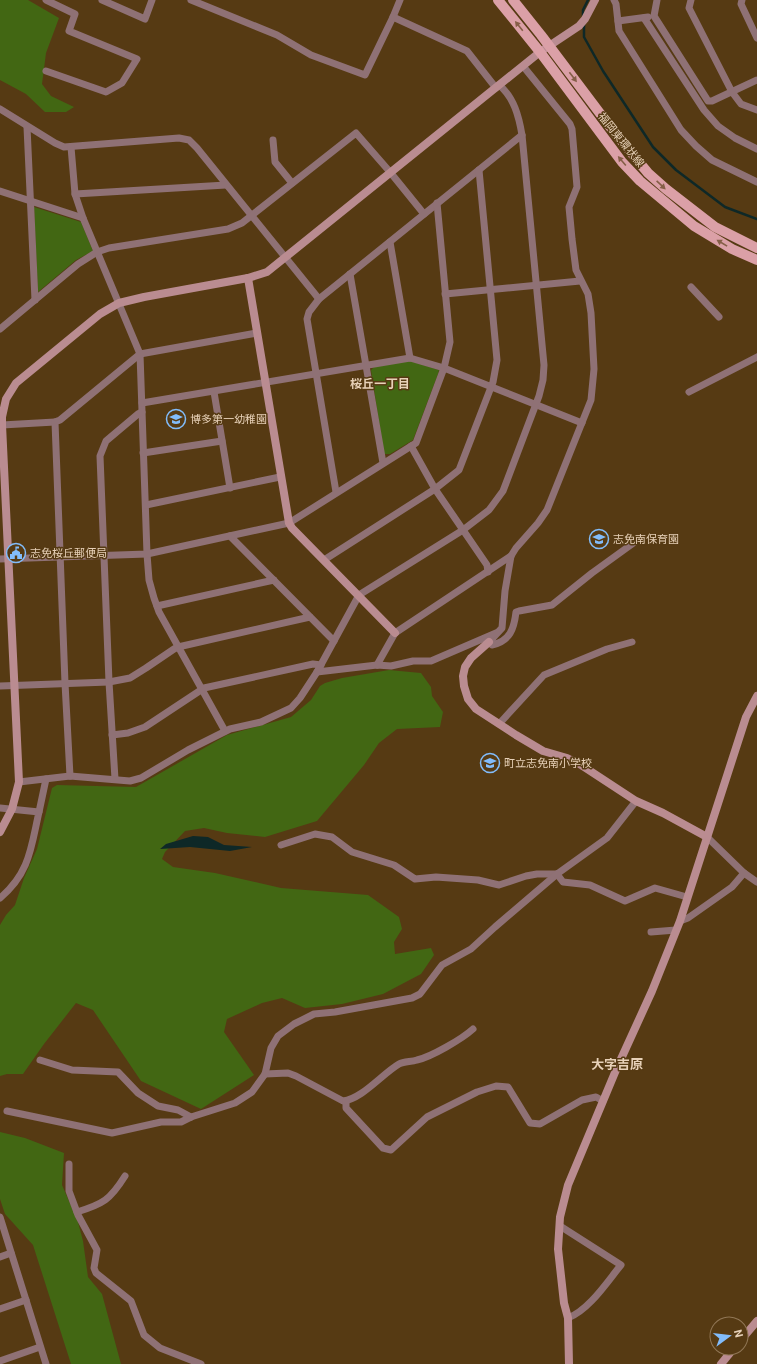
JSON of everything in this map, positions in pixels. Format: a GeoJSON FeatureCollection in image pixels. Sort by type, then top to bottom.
{"type":"FeatureCollection","features":[{"type":"Feature","properties":{"kind":"main road","name":"福岡東環状線"},"geometry":{"type":"LineString","coordinates":[[498,0],[540,52],[622,162],[640,181],[694,226],[732,249],[757,260]]}},
{"type":"Feature","properties":{"kind":"main road","name":"福岡東環状線"},"geometry":{"type":"LineString","coordinates":[[513,0],[608,124],[648,173],[715,227],[757,248]]}},
{"type":"Feature","properties":{"kind":"street"},"geometry":{"type":"LineString","coordinates":[[46,0],[75,14],[69,31],[137,59],[122,84],[106,92],[46,71]]}},
{"type":"Feature","properties":{"kind":"street"},"geometry":{"type":"LineString","coordinates":[[102,0],[145,19],[152,0]]}},
{"type":"Feature","properties":{"kind":"street"},"geometry":{"type":"LineString","coordinates":[[191,0],[277,35],[311,55],[365,75],[400,0]]}},
{"type":"Feature","properties":{"kind":"street"},"geometry":{"type":"LineString","coordinates":[[0,832],[12,809],[19,782],[2,425],[3,397],[16,383],[100,314],[119,303],[248,278],[267,272],[540,52],[579,26],[585,19],[595,0]]}},
{"type":"Feature","properties":{"kind":"street"},"geometry":{"type":"LineString","coordinates":[[614,0],[616,4],[619,31],[681,130],[712,160],[757,182]]}},
{"type":"Feature","properties":{"kind":"street"},"geometry":{"type":"LineString","coordinates":[[657,0],[654,16],[708,101],[712,101],[757,80]]}},
{"type":"Feature","properties":{"kind":"street"},"geometry":{"type":"LineString","coordinates":[[690,0],[689,8],[732,92],[741,104],[757,110]]}},
{"type":"Feature","properties":{"kind":"street"},"geometry":{"type":"LineString","coordinates":[[742,0],[741,4],[757,38]]}},
{"type":"Feature","properties":{"kind":"street"},"geometry":{"type":"LineString","coordinates":[[618,21],[654,16]]}},
{"type":"Feature","properties":{"kind":"street"},"geometry":{"type":"LineString","coordinates":[[19,782],[70,776],[130,781],[141,778],[188,750],[230,728],[261,722],[292,708],[317,672],[359,595],[463,530],[489,510],[502,491],[536,404],[543,380],[544,365],[535,286],[522,135],[516,111],[504,89],[498,87],[467,51],[393,17]]}},
{"type":"Feature","properties":{"kind":"street"},"geometry":{"type":"LineString","coordinates":[[644,18],[708,114],[718,126],[735,138],[757,149]]}},
{"type":"Feature","properties":{"kind":"street"},"geometry":{"type":"LineString","coordinates":[[523,66],[570,124],[572,129],[576,186],[569,208],[574,261],[580,281],[588,294],[591,313],[594,369],[591,400],[547,510],[511,556],[505,591],[502,628],[471,658],[465,668],[463,676],[464,686],[468,699],[476,709],[543,751],[567,758],[581,765],[636,801],[664,813],[707,837],[744,874],[757,882]]}},
{"type":"Feature","properties":{"kind":"street"},"geometry":{"type":"LineString","coordinates":[[0,109],[64,147],[179,138],[189,140],[319,298]]}},
{"type":"Feature","properties":{"kind":"street"},"geometry":{"type":"LineString","coordinates":[[27,126],[29,201],[35,300]]}},
{"type":"Feature","properties":{"kind":"street"},"geometry":{"type":"LineString","coordinates":[[0,328],[78,264],[96,252],[109,248],[228,229],[242,223],[356,133],[424,214]]}},
{"type":"Feature","properties":{"kind":"street"},"geometry":{"type":"LineString","coordinates":[[336,492],[307,319],[309,312],[319,298],[522,135]]}},
{"type":"Feature","properties":{"kind":"street"},"geometry":{"type":"LineString","coordinates":[[273,140],[275,162],[292,183]]}},
{"type":"Feature","properties":{"kind":"street"},"geometry":{"type":"LineString","coordinates":[[71,147],[75,194],[96,252],[140,354],[149,580],[157,606],[225,731]]}},
{"type":"Feature","properties":{"kind":"street"},"geometry":{"type":"LineString","coordinates":[[324,560],[435,489],[459,470],[491,387],[497,360],[479,170]]}},
{"type":"Feature","properties":{"kind":"street"},"geometry":{"type":"LineString","coordinates":[[75,194],[226,185]]}},
{"type":"Feature","properties":{"kind":"street"},"geometry":{"type":"LineString","coordinates":[[0,191],[83,218]]}},
{"type":"Feature","properties":{"kind":"street"},"geometry":{"type":"LineString","coordinates":[[0,559],[147,554],[289,523],[416,443],[444,368],[450,342],[437,203]]}},
{"type":"Feature","properties":{"kind":"street"},"geometry":{"type":"LineString","coordinates":[[390,242],[410,358]]}},
{"type":"Feature","properties":{"kind":"street"},"geometry":{"type":"LineString","coordinates":[[350,274],[383,463]]}},
{"type":"Feature","properties":{"kind":"street"},"geometry":{"type":"LineString","coordinates":[[248,278],[280,478],[289,523],[292,528],[395,633]]}},
{"type":"Feature","properties":{"kind":"street"},"geometry":{"type":"LineString","coordinates":[[445,294],[580,281]]}},
{"type":"Feature","properties":{"kind":"street"},"geometry":{"type":"LineString","coordinates":[[691,287],[719,317]]}},
{"type":"Feature","properties":{"kind":"street"},"geometry":{"type":"LineString","coordinates":[[2,425],[55,422],[60,420],[140,354],[257,332]]}},
{"type":"Feature","properties":{"kind":"street"},"geometry":{"type":"LineString","coordinates":[[689,392],[757,357]]}},
{"type":"Feature","properties":{"kind":"street"},"geometry":{"type":"LineString","coordinates":[[142,403],[410,358],[444,368],[582,423]]}},
{"type":"Feature","properties":{"kind":"street"},"geometry":{"type":"LineString","coordinates":[[214,392],[230,488]]}},
{"type":"Feature","properties":{"kind":"street"},"geometry":{"type":"LineString","coordinates":[[115,779],[103,555],[100,456],[106,441],[142,412]]}},
{"type":"Feature","properties":{"kind":"street"},"geometry":{"type":"LineString","coordinates":[[55,422],[70,776]]}},
{"type":"Feature","properties":{"kind":"street"},"geometry":{"type":"LineString","coordinates":[[144,453],[222,441]]}},
{"type":"Feature","properties":{"kind":"street"},"geometry":{"type":"LineString","coordinates":[[411,446],[435,489],[487,565],[488,572]]}},
{"type":"Feature","properties":{"kind":"street"},"geometry":{"type":"LineString","coordinates":[[146,505],[280,478]]}},
{"type":"Feature","properties":{"kind":"street"},"geometry":{"type":"LineString","coordinates":[[230,536],[334,641]]}},
{"type":"Feature","properties":{"kind":"street"},"geometry":{"type":"LineString","coordinates":[[489,642],[492,645],[499,644],[511,633],[515,626],[516,612],[552,605],[638,539]]}},
{"type":"Feature","properties":{"kind":"street"},"geometry":{"type":"LineString","coordinates":[[377,665],[395,633],[511,556]]}},
{"type":"Feature","properties":{"kind":"street"},"geometry":{"type":"LineString","coordinates":[[157,606],[274,580]]}},
{"type":"Feature","properties":{"kind":"street"},"geometry":{"type":"LineString","coordinates":[[0,686],[109,682],[130,678],[178,647],[310,617]]}},
{"type":"Feature","properties":{"kind":"street"},"geometry":{"type":"LineString","coordinates":[[317,672],[377,665],[391,666],[413,661],[431,662],[498,632]]}},
{"type":"Feature","properties":{"kind":"street"},"geometry":{"type":"LineString","coordinates":[[499,724],[544,676],[607,649],[632,642]]}},
{"type":"Feature","properties":{"kind":"street"},"geometry":{"type":"LineString","coordinates":[[112,735],[128,733],[145,727],[201,689],[313,664],[321,665]]}},
{"type":"Feature","properties":{"kind":"street"},"geometry":{"type":"LineString","coordinates":[[569,1364],[568,1318],[564,1303],[558,1249],[560,1226],[568,1185],[616,1070],[652,991],[680,920],[746,717],[757,696]]}},
{"type":"Feature","properties":{"kind":"street"},"geometry":{"type":"LineString","coordinates":[[0,898],[15,884],[28,859],[46,779]]}},
{"type":"Feature","properties":{"kind":"street"},"geometry":{"type":"LineString","coordinates":[[7,1111],[112,1133],[161,1122],[181,1122],[235,1103],[252,1092],[265,1074],[271,1048],[278,1036],[294,1024],[314,1014],[334,1012],[412,998],[420,994],[442,965],[472,949],[495,927],[557,874],[606,838],[636,801]]}},
{"type":"Feature","properties":{"kind":"street"},"geometry":{"type":"LineString","coordinates":[[0,808],[39,812]]}},
{"type":"Feature","properties":{"kind":"street"},"geometry":{"type":"LineString","coordinates":[[281,845],[315,834],[332,837],[352,852],[394,864],[415,879],[436,877],[478,880],[499,884],[537,874],[557,874]]}},
{"type":"Feature","properties":{"kind":"street"},"geometry":{"type":"LineString","coordinates":[[557,874],[563,882],[590,885],[625,902],[654,888],[687,897]]}},
{"type":"Feature","properties":{"kind":"street"},"geometry":{"type":"LineString","coordinates":[[680,920],[688,918],[732,887],[744,874]]}},
{"type":"Feature","properties":{"kind":"street"},"geometry":{"type":"LineString","coordinates":[[651,932],[676,930]]}},
{"type":"Feature","properties":{"kind":"street"},"geometry":{"type":"LineString","coordinates":[[265,1074],[288,1074],[296,1076],[343,1101],[346,1101],[359,1094],[400,1063],[418,1060],[446,1046],[473,1029]]}},
{"type":"Feature","properties":{"kind":"street"},"geometry":{"type":"LineString","coordinates":[[40,1060],[72,1070],[118,1072],[138,1093],[158,1106],[178,1110],[192,1117]]}},
{"type":"Feature","properties":{"kind":"street"},"geometry":{"type":"LineString","coordinates":[[346,1101],[346,1108],[383,1148],[390,1150],[427,1117],[477,1092],[496,1086],[508,1087],[530,1123],[540,1124],[582,1100],[596,1097],[603,1101]]}},
{"type":"Feature","properties":{"kind":"street"},"geometry":{"type":"LineString","coordinates":[[69,1164],[69,1191],[77,1212],[97,1250],[94,1268],[96,1273],[131,1302],[144,1335],[160,1348],[201,1364]]}},
{"type":"Feature","properties":{"kind":"street"},"geometry":{"type":"LineString","coordinates":[[77,1212],[103,1202],[115,1192],[125,1176]]}},
{"type":"Feature","properties":{"kind":"street"},"geometry":{"type":"LineString","coordinates":[[0,1217],[46,1364]]}},
{"type":"Feature","properties":{"kind":"street"},"geometry":{"type":"LineString","coordinates":[[560,1226],[621,1264],[586,1306],[568,1318]]}},
{"type":"Feature","properties":{"kind":"street"},"geometry":{"type":"LineString","coordinates":[[0,1257],[11,1253]]}},
{"type":"Feature","properties":{"kind":"street"},"geometry":{"type":"LineString","coordinates":[[0,1309],[26,1300]]}},
{"type":"Feature","properties":{"kind":"street"},"geometry":{"type":"LineString","coordinates":[[749,1330],[757,1321]]}},
{"type":"Feature","properties":{"kind":"street"},"geometry":{"type":"LineString","coordinates":[[0,1361],[40,1347]]}},
{"type":"Feature","properties":{"kind":"street"},"geometry":{"type":"LineString","coordinates":[[721,1364],[728,1356]]}},
{"type":"Feature","properties":{"kind":"green space"},"geometry":{"type":"Polygon","coordinates":[[[0,0],[28,0],[59,18],[46,53],[42,84],[51,96],[74,107],[66,112],[45,112],[26,94],[0,80],[0,0]]]}},
{"type":"Feature","properties":{"kind":"green space"},"geometry":{"type":"Polygon","coordinates":[[[34,207],[81,222],[93,251],[76,260],[38,292],[34,207]]]}},
{"type":"Feature","properties":{"kind":"green space"},"geometry":{"type":"Polygon","coordinates":[[[410,361],[439,370],[438,374],[413,440],[390,454],[384,454],[371,370],[374,367],[410,361]]]}},
{"type":"Feature","properties":{"kind":"green space"},"geometry":{"type":"Polygon","coordinates":[[[389,670],[421,673],[431,687],[432,696],[443,712],[440,727],[397,729],[379,743],[364,765],[317,821],[265,837],[227,833],[204,828],[185,831],[165,852],[162,859],[173,867],[215,873],[281,888],[368,895],[399,917],[402,929],[394,942],[395,954],[431,948],[434,955],[421,974],[383,994],[342,1004],[305,1008],[282,998],[262,1003],[227,1019],[224,1032],[254,1075],[201,1109],[141,1081],[93,1010],[76,1003],[23,1074],[7,1074],[0,1076],[0,925],[15,905],[24,878],[37,849],[52,788],[57,785],[136,787],[227,735],[291,717],[311,700],[320,686],[325,683],[342,678],[389,670]]]}},
{"type":"Feature","properties":{"kind":"green space"},"geometry":{"type":"Polygon","coordinates":[[[0,1132],[25,1138],[64,1153],[62,1185],[78,1222],[83,1241],[88,1277],[102,1294],[121,1364],[71,1364],[33,1245],[5,1214],[0,1199],[0,1132]]]}},
{"type":"Feature","properties":{"kind":"water"},"geometry":{"type":"Polygon","coordinates":[[[193,836],[208,837],[224,845],[252,847],[230,851],[190,847],[160,849],[166,844],[193,836]]]}},
{"type":"Feature","properties":{"kind":"waterway"},"geometry":{"type":"LineString","coordinates":[[583,16],[583,10],[588,0]]}},
{"type":"Feature","properties":{"kind":"waterway"},"geometry":{"type":"LineString","coordinates":[[584,23],[584,37],[603,71],[653,147],[676,170],[725,207],[757,219]]}},
{"type":"Feature","properties":{"kind":"place","name":"博多第一幼稚園"},"geometry":{"type":"Point","coordinates":[176,419]}},
{"type":"Feature","properties":{"kind":"place","name":"志免南保育園"},"geometry":{"type":"Point","coordinates":[599,539]}},
{"type":"Feature","properties":{"kind":"place","name":"志免桜丘郵便局"},"geometry":{"type":"Point","coordinates":[16,553]}},
{"type":"Feature","properties":{"kind":"place","name":"町立志免南小学校"},"geometry":{"type":"Point","coordinates":[490,763]}},
{"type":"Feature","properties":{"kind":"district","name":"桜丘一丁目"},"geometry":{"type":"Point","coordinates":[380,384]}},
{"type":"Feature","properties":{"kind":"district","name":"大字吉原"},"geometry":{"type":"Point","coordinates":[617,1064]}}]}
